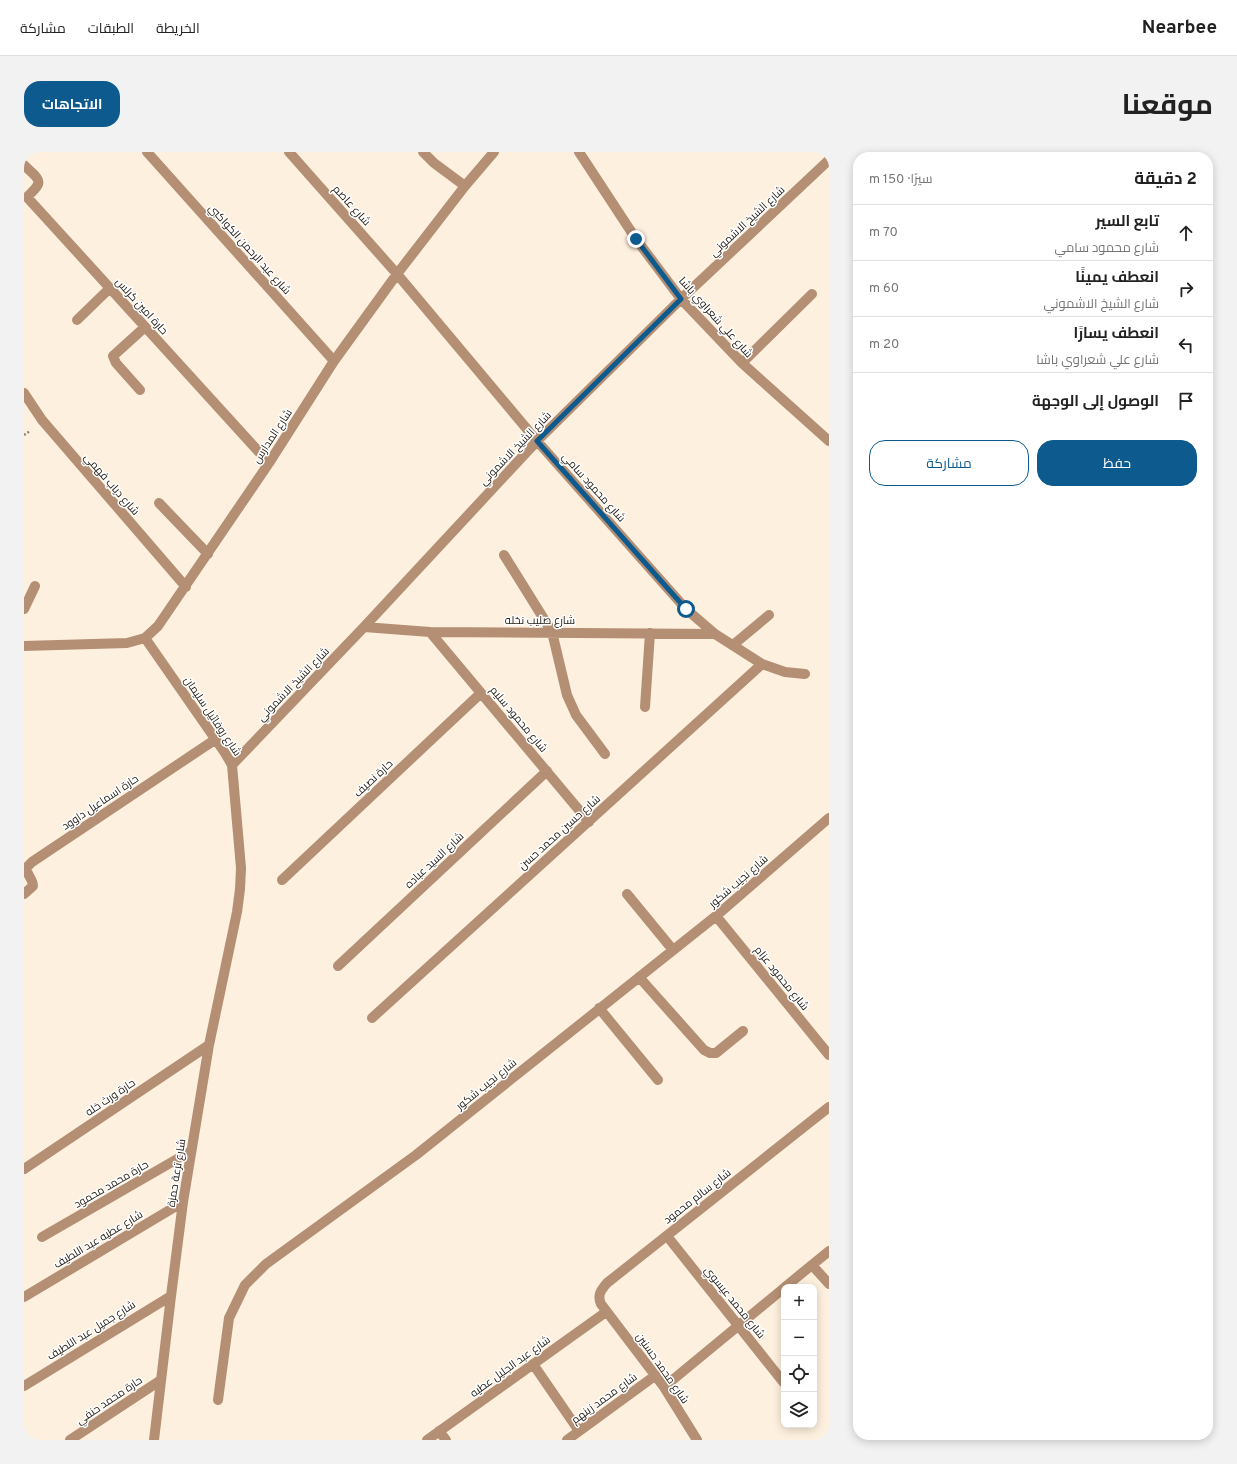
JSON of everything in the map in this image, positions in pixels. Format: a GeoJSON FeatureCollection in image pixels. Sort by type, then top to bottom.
{"type":"FeatureCollection","features":[{"type":"Feature","properties":{"kind":"street","name":"شارع عبد الرحمن الكواكبي"},"geometry":{"type":"LineString","coordinates":[[147,152],[334,361]]}},
{"type":"Feature","properties":{"kind":"street","name":"شارع عاصم"},"geometry":{"type":"LineString","coordinates":[[289,152],[398,274]]}},
{"type":"Feature","properties":{"kind":"street"},"geometry":{"type":"LineString","coordinates":[[423,152],[434,163],[465,186]]}},
{"type":"Feature","properties":{"kind":"street","name":"شارع المدارس"},"geometry":{"type":"LineString","coordinates":[[24,646],[127,643],[145,638],[158,626],[269,463],[334,361],[465,186],[494,152]]}},
{"type":"Feature","properties":{"kind":"street","name":"شارع علي شعراوي باشا"},"geometry":{"type":"LineString","coordinates":[[579,152],[636,239],[681,299],[742,363],[829,441]]}},
{"type":"Feature","properties":{"kind":"street","name":"شارع الشيخ الاشموني"},"geometry":{"type":"LineString","coordinates":[[232,765],[364,627],[537,441],[681,299],[829,160]]}},
{"type":"Feature","properties":{"kind":"street","name":"حارة امين كرلس"},"geometry":{"type":"LineString","coordinates":[[24,165],[38,179],[39,183],[38,187],[25,199],[110,288],[269,463]]}},
{"type":"Feature","properties":{"kind":"street","name":"شارع محمود سامي"},"geometry":{"type":"LineString","coordinates":[[398,274],[537,441],[686,609],[715,634],[762,664],[785,672],[805,674]]}},
{"type":"Feature","properties":{"kind":"street"},"geometry":{"type":"LineString","coordinates":[[77,320],[110,288]]}},
{"type":"Feature","properties":{"kind":"street"},"geometry":{"type":"LineString","coordinates":[[742,363],[812,294]]}},
{"type":"Feature","properties":{"kind":"street"},"geometry":{"type":"LineString","coordinates":[[140,390],[116,363],[113,356],[145,326]]}},
{"type":"Feature","properties":{"kind":"street","name":"شارع دياب فهمي"},"geometry":{"type":"LineString","coordinates":[[24,393],[42,420],[186,587]]}},
{"type":"Feature","properties":{"kind":"street"},"geometry":{"type":"LineString","coordinates":[[159,503],[208,554]]}},
{"type":"Feature","properties":{"kind":"street"},"geometry":{"type":"LineString","coordinates":[[504,555],[552,632],[567,695],[576,716],[605,754]]}},
{"type":"Feature","properties":{"kind":"street"},"geometry":{"type":"LineString","coordinates":[[24,610],[35,586]]}},
{"type":"Feature","properties":{"kind":"street"},"geometry":{"type":"LineString","coordinates":[[733,645],[769,614]]}},
{"type":"Feature","properties":{"kind":"street","name":"شارع صليب نخله"},"geometry":{"type":"LineString","coordinates":[[364,627],[430,632],[715,634]]}},
{"type":"Feature","properties":{"kind":"street","name":"شارع محمود سليم"},"geometry":{"type":"LineString","coordinates":[[430,632],[589,822]]}},
{"type":"Feature","properties":{"kind":"street"},"geometry":{"type":"LineString","coordinates":[[645,707],[650,633]]}},
{"type":"Feature","properties":{"kind":"street","name":"شارع روفائيل سليمان"},"geometry":{"type":"LineString","coordinates":[[145,638],[216,739],[232,765],[241,868],[237,912]]}},
{"type":"Feature","properties":{"kind":"street","name":"شارع حسين محمد حسن"},"geometry":{"type":"LineString","coordinates":[[372,1018],[762,664]]}},
{"type":"Feature","properties":{"kind":"street","name":"حارة نصيف"},"geometry":{"type":"LineString","coordinates":[[282,880],[481,693]]}},
{"type":"Feature","properties":{"kind":"street","name":"حارة اسماعيل داوود"},"geometry":{"type":"LineString","coordinates":[[24,894],[33,886],[26,868],[32,862],[216,739]]}},
{"type":"Feature","properties":{"kind":"street","name":"شارع السيد عباده"},"geometry":{"type":"LineString","coordinates":[[338,966],[547,771]]}},
{"type":"Feature","properties":{"kind":"street","name":"شارع نجيب شكور"},"geometry":{"type":"LineString","coordinates":[[218,1400],[229,1318],[244,1285],[266,1264],[416,1155],[716,916],[829,818]]}},
{"type":"Feature","properties":{"kind":"street"},"geometry":{"type":"LineString","coordinates":[[627,894],[673,950]]}},
{"type":"Feature","properties":{"kind":"street","name":"شارع ترعة حمزة"},"geometry":{"type":"LineString","coordinates":[[154,1440],[183,1202],[209,1045],[237,912]]}},
{"type":"Feature","properties":{"kind":"street","name":"شارع محمود عزام"},"geometry":{"type":"LineString","coordinates":[[716,916],[829,1055]]}},
{"type":"Feature","properties":{"kind":"street"},"geometry":{"type":"LineString","coordinates":[[639,977],[704,1050],[710,1053],[716,1053],[744,1031]]}},
{"type":"Feature","properties":{"kind":"street"},"geometry":{"type":"LineString","coordinates":[[599,1008],[658,1080]]}},
{"type":"Feature","properties":{"kind":"street","name":"حارة ورث خله"},"geometry":{"type":"LineString","coordinates":[[24,1169],[209,1045]]}},
{"type":"Feature","properties":{"kind":"street","name":"شارع سالم محمود"},"geometry":{"type":"LineString","coordinates":[[606,1312],[598,1298],[600,1291],[607,1283],[829,1107]]}},
{"type":"Feature","properties":{"kind":"street","name":"حارة محمد محمود"},"geometry":{"type":"LineString","coordinates":[[42,1237],[192,1151]]}},
{"type":"Feature","properties":{"kind":"street","name":"شارع عطيه عبد اللطيف"},"geometry":{"type":"LineString","coordinates":[[24,1297],[183,1202]]}},
{"type":"Feature","properties":{"kind":"street","name":"شارع محمد عيسوي"},"geometry":{"type":"LineString","coordinates":[[666,1236],[781,1379]]}},
{"type":"Feature","properties":{"kind":"street"},"geometry":{"type":"LineString","coordinates":[[788,1284],[829,1250]]}},
{"type":"Feature","properties":{"kind":"street"},"geometry":{"type":"LineString","coordinates":[[812,1265],[829,1284]]}},
{"type":"Feature","properties":{"kind":"street"},"geometry":{"type":"LineString","coordinates":[[664,1386],[781,1289]]}},
{"type":"Feature","properties":{"kind":"street","name":"شارع جميل عبد اللطيف"},"geometry":{"type":"LineString","coordinates":[[24,1386],[171,1296]]}},
{"type":"Feature","properties":{"kind":"street","name":"شارع عبد الجليل عطيه"},"geometry":{"type":"LineString","coordinates":[[427,1440],[606,1312]]}},
{"type":"Feature","properties":{"kind":"street","name":"شارع محمد حسنين"},"geometry":{"type":"LineString","coordinates":[[606,1312],[664,1386],[696,1440]]}},
{"type":"Feature","properties":{"kind":"street"},"geometry":{"type":"LineString","coordinates":[[533,1364],[574,1437]]}},
{"type":"Feature","properties":{"kind":"street","name":"شارع محمد زينهم"},"geometry":{"type":"LineString","coordinates":[[574,1437],[656,1376]]}},
{"type":"Feature","properties":{"kind":"street","name":"حارة محمد حنفي"},"geometry":{"type":"LineString","coordinates":[[70,1440],[161,1380]]}},
{"type":"Feature","properties":{"kind":"street"},"geometry":{"type":"LineString","coordinates":[[439,1431],[446,1440]]}},
{"type":"Feature","properties":{"kind":"route"},"geometry":{"type":"LineString","coordinates":[[636,239],[681,299],[537,441],[686,609]]}}]}
